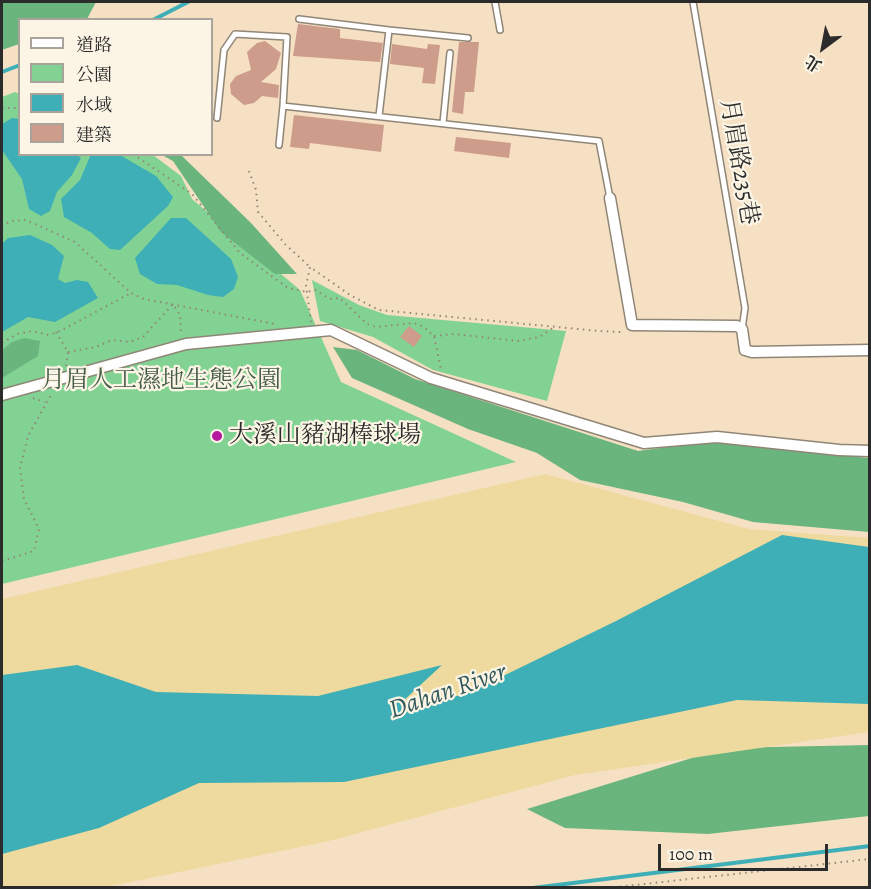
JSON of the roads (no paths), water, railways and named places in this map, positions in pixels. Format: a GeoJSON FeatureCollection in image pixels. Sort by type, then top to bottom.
{"type":"FeatureCollection","features":[{"type":"Feature","properties":{"kind":"street"},"geometry":{"type":"LineString","coordinates":[[610,198],[632,325],[737,326],[742,329],[745,351],[752,352],[870,350]]}},
{"type":"Feature","properties":{"kind":"street"},"geometry":{"type":"LineString","coordinates":[[2,395],[181,345],[331,330],[348,336],[431,378],[644,443],[717,437],[838,450],[870,451]]}},
{"type":"Feature","properties":{"kind":"lane"},"geometry":{"type":"LineString","coordinates":[[495,2],[500,30]]}},
{"type":"Feature","properties":{"kind":"lane","name":"月眉路235巷"},"geometry":{"type":"LineString","coordinates":[[693,2],[745,308],[742,329]]}},
{"type":"Feature","properties":{"kind":"lane"},"geometry":{"type":"LineString","coordinates":[[298,18],[468,38]]}},
{"type":"Feature","properties":{"kind":"lane"},"geometry":{"type":"LineString","coordinates":[[379,116],[389,30]]}},
{"type":"Feature","properties":{"kind":"lane"},"geometry":{"type":"LineString","coordinates":[[217,118],[224,50],[235,34],[287,37],[279,145]]}},
{"type":"Feature","properties":{"kind":"lane"},"geometry":{"type":"LineString","coordinates":[[443,123],[450,53]]}},
{"type":"Feature","properties":{"kind":"lane"},"geometry":{"type":"LineString","coordinates":[[283,106],[599,141],[610,198]]}},
{"type":"Feature","properties":{"kind":"water"},"geometry":{"type":"Polygon","coordinates":[[[12,118],[18,119],[18,156],[78,156],[81,158],[72,175],[57,192],[50,211],[41,216],[29,209],[22,179],[2,150],[2,124],[12,118]]]}},
{"type":"Feature","properties":{"kind":"water"},"geometry":{"type":"Polygon","coordinates":[[[90,156],[122,156],[156,176],[173,197],[168,206],[120,250],[110,249],[92,233],[64,217],[61,199],[80,180],[90,156]]]}},
{"type":"Feature","properties":{"kind":"water"},"geometry":{"type":"Polygon","coordinates":[[[171,218],[186,218],[231,259],[238,277],[234,289],[223,297],[208,295],[177,285],[157,284],[140,274],[135,258],[171,218]]]}},
{"type":"Feature","properties":{"kind":"water"},"geometry":{"type":"Polygon","coordinates":[[[30,235],[52,245],[64,256],[58,279],[65,283],[77,280],[88,282],[98,298],[55,322],[28,317],[2,332],[2,244],[8,238],[30,235]]]}},
{"type":"Feature","properties":{"kind":"water"},"geometry":{"type":"Polygon","coordinates":[[[782,535],[869,547],[869,704],[737,700],[344,782],[199,783],[99,828],[2,854],[2,675],[77,665],[156,692],[318,696],[442,665],[401,703],[464,695],[616,621],[782,535]]]}},
{"type":"Feature","properties":{"kind":"waterway"},"geometry":{"type":"LineString","coordinates":[[157,18],[188,2]]}},
{"type":"Feature","properties":{"kind":"waterway"},"geometry":{"type":"LineString","coordinates":[[2,72],[18,66]]}},
{"type":"Feature","properties":{"kind":"waterway"},"geometry":{"type":"LineString","coordinates":[[533,888],[870,846]]}},
{"type":"Feature","properties":{"kind":"place","name":"大溪山豬湖棒球場"},"geometry":{"type":"Point","coordinates":[217,436]}},
{"type":"Feature","properties":{"kind":"park label","name":"月眉人工濕地生態公園"},"geometry":{"type":"Point","coordinates":[161,381]}},
{"type":"Feature","properties":{"kind":"water label","name":"Dahan River"},"geometry":{"type":"Point","coordinates":[448,692]}}]}
